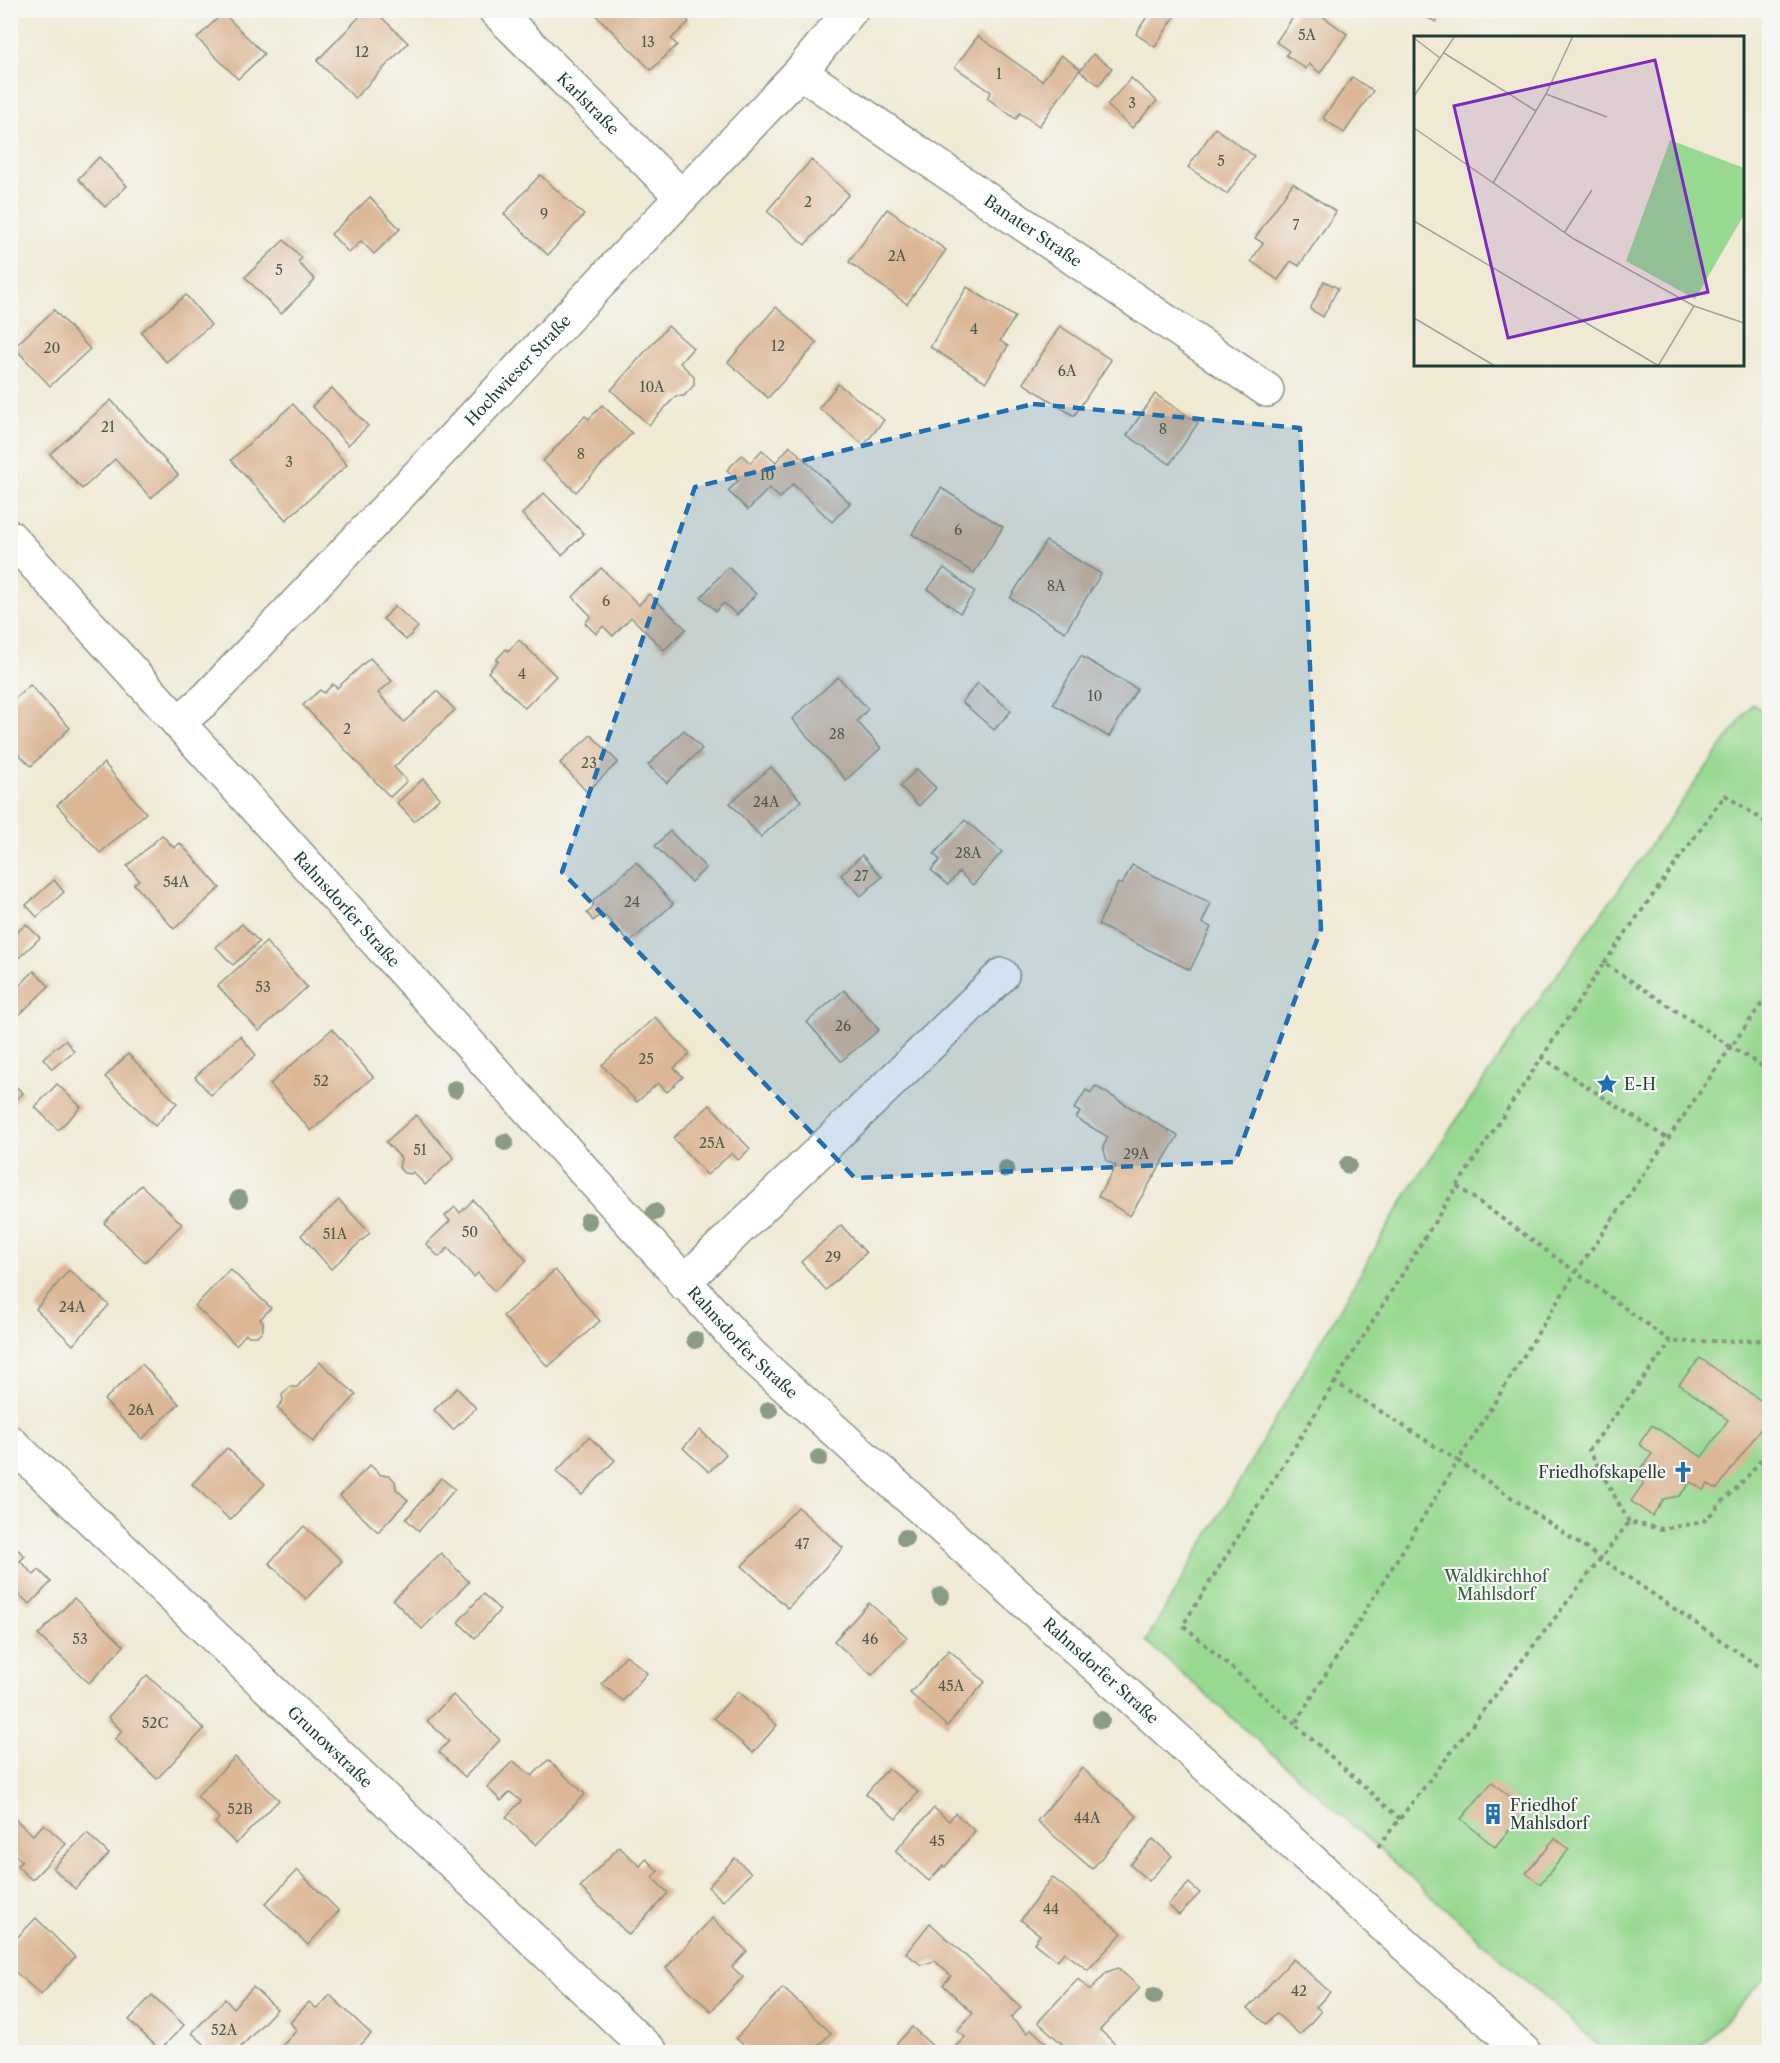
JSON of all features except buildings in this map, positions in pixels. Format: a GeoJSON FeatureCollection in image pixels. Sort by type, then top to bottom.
{"type":"FeatureCollection","features":[{"type":"Feature","properties":{"kind":"street","name":"Karlstraße"},"geometry":{"type":"LineString","coordinates":[[495,10],[681,196]]}},
{"type":"Feature","properties":{"kind":"street","name":"Hochwieser Straße"},"geometry":{"type":"LineString","coordinates":[[178,723],[207,698],[800,72],[851,10]]}},
{"type":"Feature","properties":{"kind":"street","name":"Banater Straße"},"geometry":{"type":"LineString","coordinates":[[800,72],[1267,390]]}},
{"type":"Feature","properties":{"kind":"street","name":"Rahnsdorfer Straße"},"geometry":{"type":"LineString","coordinates":[[10,537],[683,1283],[751,1355],[1524,2052]]}},
{"type":"Feature","properties":{"kind":"street","name":"Rahnsdorfer Straße"},"geometry":{"type":"LineString","coordinates":[[683,1283],[1002,975]]}},
{"type":"Feature","properties":{"kind":"street","name":"Grunowstraße"},"geometry":{"type":"LineString","coordinates":[[10,1442],[651,2052]]}},
{"type":"Feature","properties":{"kind":"path"},"geometry":{"type":"LineString","coordinates":[[1400,1819],[1183,1625],[1457,1186],[1541,1057],[1604,963],[1725,795],[1770,825]]}},
{"type":"Feature","properties":{"kind":"path"},"geometry":{"type":"LineString","coordinates":[[1604,963],[1770,1071]]}},
{"type":"Feature","properties":{"kind":"path"},"geometry":{"type":"LineString","coordinates":[[1295,1724],[1576,1272],[1770,992]]}},
{"type":"Feature","properties":{"kind":"path"},"geometry":{"type":"LineString","coordinates":[[1541,1057],[1668,1139]]}},
{"type":"Feature","properties":{"kind":"path"},"geometry":{"type":"LineString","coordinates":[[1457,1186],[1671,1342],[1770,1340]]}},
{"type":"Feature","properties":{"kind":"path"},"geometry":{"type":"LineString","coordinates":[[1671,1342],[1589,1450],[1629,1522],[1662,1529],[1703,1522],[1748,1476],[1770,1448]]}},
{"type":"Feature","properties":{"kind":"path"},"geometry":{"type":"LineString","coordinates":[[1335,1382],[1458,1461],[1770,1674]]}},
{"type":"Feature","properties":{"kind":"path"},"geometry":{"type":"LineString","coordinates":[[1378,1847],[1629,1522]]}},
{"type":"Feature","properties":{"kind":"highlighted area"},"geometry":{"type":"Polygon","coordinates":[[[1033,404],[1300,428],[1321,929],[1235,1162],[855,1178],[562,872],[695,487],[1033,404]]]}},
{"type":"Feature","properties":{"kind":"green space","name":"Waldkirchhof Mahlsdorf"},"geometry":{"type":"Polygon","coordinates":[[[1752,704],[1770,715],[1769,1974],[1695,2052],[1606,2052],[1146,1641],[1411,1187],[1526,1018],[1752,704]]]}},
{"type":"Feature","properties":{"kind":"place","name":"E-H"},"geometry":{"type":"Point","coordinates":[1607,1084]}},
{"type":"Feature","properties":{"kind":"place","name":"Friedhofskapelle"},"geometry":{"type":"Point","coordinates":[1683,1472]}},
{"type":"Feature","properties":{"kind":"place","name":"Friedhof Mahlsdorf"},"geometry":{"type":"Point","coordinates":[1493,1814]}}]}
